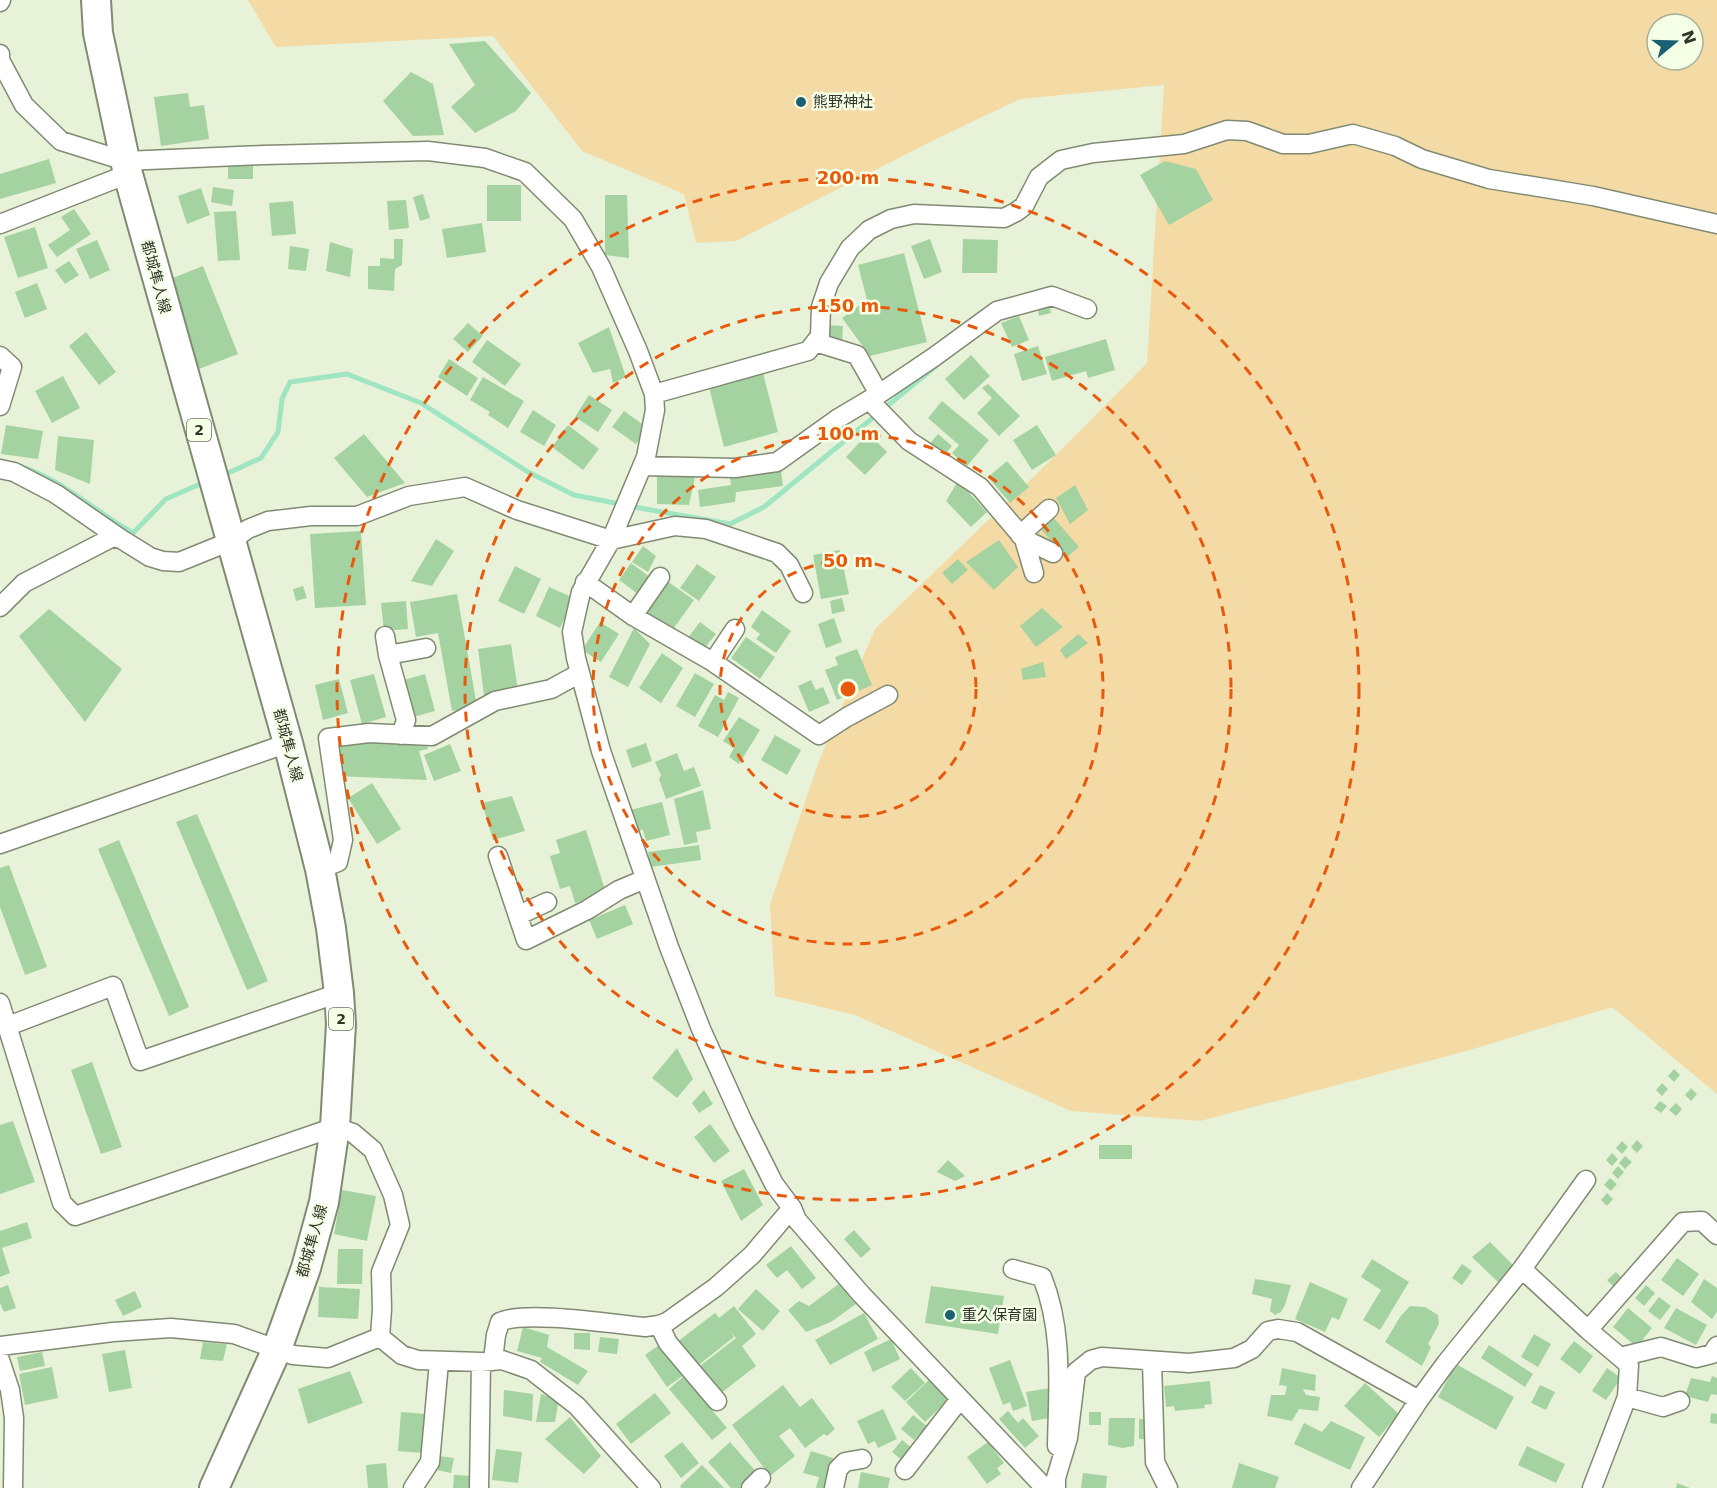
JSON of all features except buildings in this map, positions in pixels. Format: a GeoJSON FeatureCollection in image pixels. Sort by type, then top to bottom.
{"type":"FeatureCollection","features":[{"type":"Feature","properties":{"kind":"main road","name":"都城隼人線"},"geometry":{"type":"LineString","coordinates":[[96,0],[98,33],[127,167],[288,743],[320,869],[331,928],[339,993],[341,1024],[335,1127],[324,1202],[306,1268],[277,1349],[214,1488]]}},
{"type":"Feature","properties":{"kind":"street"},"geometry":{"type":"LineString","coordinates":[[0,54],[0,60],[24,105],[61,141],[127,167]]}},
{"type":"Feature","properties":{"kind":"street"},"geometry":{"type":"LineString","coordinates":[[654,394],[808,351],[820,336],[821,307],[828,283],[850,248],[869,230],[891,219],[914,214],[1004,218],[1024,206],[1039,177],[1061,160],[1093,153],[1184,144],[1227,130],[1247,131],[1283,144],[1309,144],[1353,134],[1395,146],[1422,159],[1489,179],[1593,196],[1717,224]]}},
{"type":"Feature","properties":{"kind":"street"},"geometry":{"type":"LineString","coordinates":[[0,224],[127,167],[262,155],[428,151],[485,158],[525,172],[573,219],[602,267],[654,394],[655,410],[651,436],[642,466],[611,540],[580,592],[572,632],[580,673],[601,751],[669,947],[701,1029],[748,1133],[774,1184],[792,1208],[797,1220],[861,1294],[960,1399],[1052,1485]]}},
{"type":"Feature","properties":{"kind":"street"},"geometry":{"type":"LineString","coordinates":[[642,466],[735,468],[777,462],[837,419],[878,405],[997,311],[1052,296],[1087,309]]}},
{"type":"Feature","properties":{"kind":"street"},"geometry":{"type":"LineString","coordinates":[[815,342],[857,355],[878,405],[909,441],[980,487],[1022,537],[1053,554]]}},
{"type":"Feature","properties":{"kind":"street"},"geometry":{"type":"LineString","coordinates":[[0,356],[12,368],[0,406]]}},
{"type":"Feature","properties":{"kind":"street"},"geometry":{"type":"LineString","coordinates":[[0,469],[14,472],[56,494],[150,557],[179,562],[231,541],[268,521],[311,516],[357,516],[409,496],[465,487],[517,510],[611,540],[675,526],[706,529],[777,553],[789,565],[803,593]]}},
{"type":"Feature","properties":{"kind":"street"},"geometry":{"type":"LineString","coordinates":[[1022,537],[1048,509]]}},
{"type":"Feature","properties":{"kind":"street"},"geometry":{"type":"LineString","coordinates":[[0,607],[24,583],[113,537],[121,539]]}},
{"type":"Feature","properties":{"kind":"street"},"geometry":{"type":"LineString","coordinates":[[1022,537],[1034,573]]}},
{"type":"Feature","properties":{"kind":"street"},"geometry":{"type":"LineString","coordinates":[[633,616],[660,577]]}},
{"type":"Feature","properties":{"kind":"street"},"geometry":{"type":"LineString","coordinates":[[585,582],[633,616],[713,662],[819,735],[846,717],[888,695]]}},
{"type":"Feature","properties":{"kind":"street"},"geometry":{"type":"LineString","coordinates":[[713,662],[735,629]]}},
{"type":"Feature","properties":{"kind":"street"},"geometry":{"type":"LineString","coordinates":[[385,636],[406,720],[401,735]]}},
{"type":"Feature","properties":{"kind":"street"},"geometry":{"type":"LineString","coordinates":[[388,655],[426,648]]}},
{"type":"Feature","properties":{"kind":"street"},"geometry":{"type":"LineString","coordinates":[[320,869],[338,862],[343,840],[328,738],[369,733],[432,736],[495,701],[550,689],[580,673]]}},
{"type":"Feature","properties":{"kind":"street"},"geometry":{"type":"LineString","coordinates":[[0,844],[288,743]]}},
{"type":"Feature","properties":{"kind":"street"},"geometry":{"type":"LineString","coordinates":[[498,856],[526,940],[587,910],[619,890],[645,879]]}},
{"type":"Feature","properties":{"kind":"street"},"geometry":{"type":"LineString","coordinates":[[519,915],[547,902]]}},
{"type":"Feature","properties":{"kind":"street"},"geometry":{"type":"LineString","coordinates":[[8,1026],[113,986],[140,1061],[339,993]]}},
{"type":"Feature","properties":{"kind":"street"},"geometry":{"type":"LineString","coordinates":[[0,1003],[62,1203],[75,1216],[335,1127],[353,1133],[373,1150],[393,1195],[400,1225],[381,1272],[380,1337]]}},
{"type":"Feature","properties":{"kind":"street"},"geometry":{"type":"LineString","coordinates":[[1361,1488],[1446,1363],[1522,1269],[1586,1180]]}},
{"type":"Feature","properties":{"kind":"street"},"geometry":{"type":"LineString","coordinates":[[479,1488],[487,1361],[500,1322],[508,1318],[531,1317],[645,1327],[660,1325],[716,1287],[752,1255],[792,1208]]}},
{"type":"Feature","properties":{"kind":"street"},"geometry":{"type":"LineString","coordinates":[[1588,1330],[1683,1222],[1702,1221],[1717,1235]]}},
{"type":"Feature","properties":{"kind":"street"},"geometry":{"type":"LineString","coordinates":[[1013,1269],[1042,1277],[1051,1299],[1059,1348],[1052,1485]]}},
{"type":"Feature","properties":{"kind":"street"},"geometry":{"type":"LineString","coordinates":[[1522,1269],[1629,1365],[1627,1397],[1592,1488]]}},
{"type":"Feature","properties":{"kind":"street"},"geometry":{"type":"LineString","coordinates":[[660,1325],[668,1343],[717,1401]]}},
{"type":"Feature","properties":{"kind":"street"},"geometry":{"type":"LineString","coordinates":[[0,1346],[113,1332],[171,1328],[234,1334],[293,1355],[328,1358],[380,1337]]}},
{"type":"Feature","properties":{"kind":"street"},"geometry":{"type":"LineString","coordinates":[[1052,1485],[1068,1438],[1076,1372],[1090,1360],[1102,1357],[1189,1363],[1234,1358],[1252,1349],[1268,1331],[1278,1329],[1297,1332],[1419,1400]]}},
{"type":"Feature","properties":{"kind":"street"},"geometry":{"type":"LineString","coordinates":[[380,1337],[402,1355],[418,1360],[438,1362],[502,1360],[531,1370],[577,1406],[651,1488]]}},
{"type":"Feature","properties":{"kind":"street"},"geometry":{"type":"LineString","coordinates":[[1620,1357],[1661,1347],[1696,1358],[1712,1354],[1717,1346]]}},
{"type":"Feature","properties":{"kind":"street"},"geometry":{"type":"LineString","coordinates":[[0,1359],[10,1390],[14,1418],[13,1488]]}},
{"type":"Feature","properties":{"kind":"street"},"geometry":{"type":"LineString","coordinates":[[413,1488],[430,1462],[438,1362]]}},
{"type":"Feature","properties":{"kind":"street"},"geometry":{"type":"LineString","coordinates":[[1152,1362],[1155,1462],[1168,1488]]}},
{"type":"Feature","properties":{"kind":"street"},"geometry":{"type":"LineString","coordinates":[[1627,1397],[1663,1407],[1680,1401]]}},
{"type":"Feature","properties":{"kind":"street"},"geometry":{"type":"LineString","coordinates":[[905,1470],[960,1399]]}},
{"type":"Feature","properties":{"kind":"street"},"geometry":{"type":"LineString","coordinates":[[834,1488],[838,1469],[844,1462],[862,1459]]}},
{"type":"Feature","properties":{"kind":"shaded area"},"geometry":{"type":"Polygon","coordinates":[[[248,0],[1717,0],[1717,1094],[1612,1007],[1463,1052],[1200,1121],[1071,1111],[855,1015],[775,996],[770,904],[819,761],[875,629],[1056,455],[1147,363],[1164,85],[1020,99],[736,241],[696,243],[684,194],[582,151],[493,36],[276,47],[248,0]]]}},
{"type":"Feature","properties":{"kind":"waterway"},"geometry":{"type":"LineString","coordinates":[[634,507],[730,524],[764,507],[936,366]]}},
{"type":"Feature","properties":{"kind":"waterway"},"geometry":{"type":"LineString","coordinates":[[226,474],[261,458],[278,432],[282,399],[290,382],[347,374],[421,403],[528,472],[574,495],[615,503]]}},
{"type":"Feature","properties":{"kind":"waterway"},"geometry":{"type":"LineString","coordinates":[[19,466],[64,487],[133,533],[166,499],[198,485]]}},
{"type":"Feature","properties":{"kind":"place","name":"熊野神社"},"geometry":{"type":"Point","coordinates":[801,102]}},
{"type":"Feature","properties":{"kind":"place","name":"重久保育園"},"geometry":{"type":"Point","coordinates":[950,1315]}}]}
